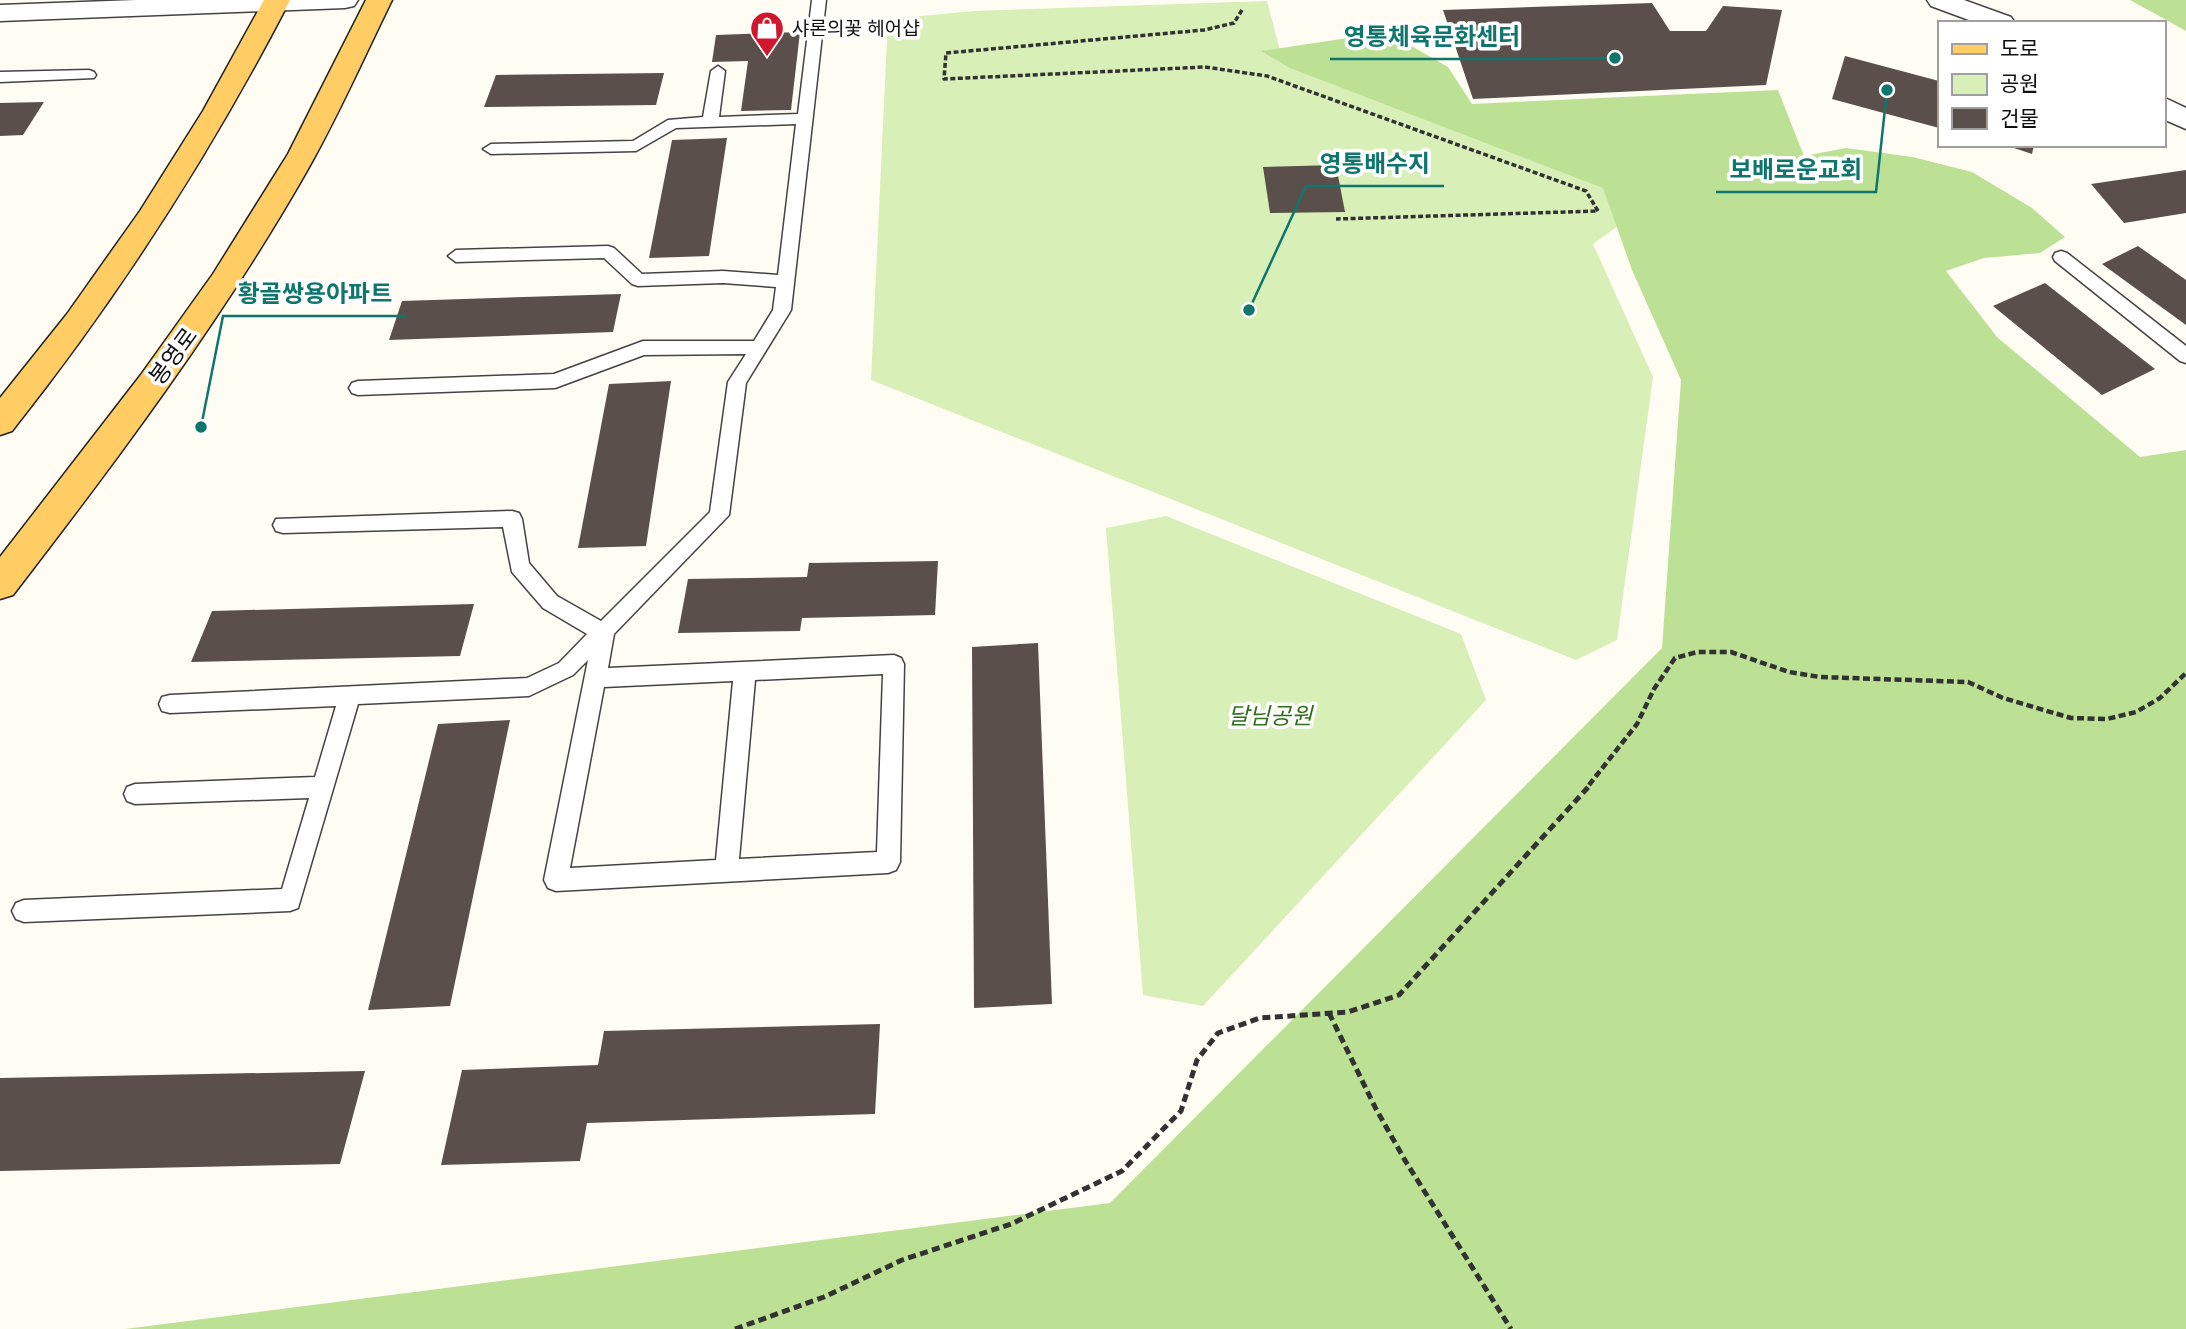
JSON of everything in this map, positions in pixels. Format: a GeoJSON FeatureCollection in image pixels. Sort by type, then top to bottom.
{"type":"FeatureCollection","features":[{"type":"Feature","properties":{"kind":"main road","name":"봉영로"},"geometry":{"type":"LineString","coordinates":[[0,584],[210,304],[291,174],[379,0]]}},
{"type":"Feature","properties":{"kind":"main road"},"geometry":{"type":"LineString","coordinates":[[0,422],[109,283],[182,169],[277,1]]}},
{"type":"Feature","properties":{"kind":"street"},"geometry":{"type":"LineString","coordinates":[[0,13],[345,0]]}},
{"type":"Feature","properties":{"kind":"street"},"geometry":{"type":"LineString","coordinates":[[1940,0],[1997,21]]}},
{"type":"Feature","properties":{"kind":"street"},"geometry":{"type":"LineString","coordinates":[[2165,107],[2186,120]]}},
{"type":"Feature","properties":{"kind":"lane"},"geometry":{"type":"LineString","coordinates":[[170,704],[529,687],[566,670],[719,515],[737,382],[782,310],[818,0]]}},
{"type":"Feature","properties":{"kind":"lane"},"geometry":{"type":"LineString","coordinates":[[710,122],[718,71]]}},
{"type":"Feature","properties":{"kind":"lane"},"geometry":{"type":"LineString","coordinates":[[0,77],[89,75]]}},
{"type":"Feature","properties":{"kind":"lane"},"geometry":{"type":"LineString","coordinates":[[491,149],[636,146],[673,123],[806,118]]}},
{"type":"Feature","properties":{"kind":"lane"},"geometry":{"type":"LineString","coordinates":[[456,256],[608,251],[638,280],[723,277],[786,282]]}},
{"type":"Feature","properties":{"kind":"lane"},"geometry":{"type":"LineString","coordinates":[[2061,257],[2186,356]]}},
{"type":"Feature","properties":{"kind":"lane"},"geometry":{"type":"LineString","coordinates":[[358,388],[555,381],[643,348],[759,347]]}},
{"type":"Feature","properties":{"kind":"lane"},"geometry":{"type":"LineString","coordinates":[[283,525],[512,519],[519,566],[550,602],[604,633]]}},
{"type":"Feature","properties":{"kind":"lane"},"geometry":{"type":"LineString","coordinates":[[595,678],[894,664],[888,862],[556,880],[595,678],[604,633]]}},
{"type":"Feature","properties":{"kind":"lane"},"geometry":{"type":"LineString","coordinates":[[726,871],[745,671]]}},
{"type":"Feature","properties":{"kind":"lane"},"geometry":{"type":"LineString","coordinates":[[24,911],[290,900],[349,697]]}},
{"type":"Feature","properties":{"kind":"lane"},"geometry":{"type":"LineString","coordinates":[[135,794],[323,787]]}},
{"type":"Feature","properties":{"kind":"path"},"geometry":{"type":"LineString","coordinates":[[1242,10],[1234,23],[1205,30],[946,53],[944,79],[1205,66],[1267,76],[1586,191],[1598,211],[1336,219]]}},
{"type":"Feature","properties":{"kind":"path"},"geometry":{"type":"LineString","coordinates":[[735,1329],[824,1297],[902,1260],[1011,1224],[1122,1171],[1181,1111],[1196,1060],[1218,1033],[1260,1018],[1349,1012],[1399,995],[1599,775],[1637,724],[1654,689],[1675,658],[1697,652],[1731,652],[1789,671],[1820,677],[1968,682],[2003,698],[2071,718],[2107,719],[2136,712],[2160,698],[2186,673]]}},
{"type":"Feature","properties":{"kind":"path"},"geometry":{"type":"LineString","coordinates":[[1329,1013],[1376,1109],[1406,1162],[1510,1329]]}},
{"type":"Feature","properties":{"kind":"green space"},"geometry":{"type":"Polygon","coordinates":[[[2130,0],[2186,0],[2186,31],[2130,0]]]}},
{"type":"Feature","properties":{"kind":"green space"},"geometry":{"type":"Polygon","coordinates":[[[1267,1],[1281,54],[1614,181],[1618,226],[1593,244],[1653,377],[1617,640],[1576,660],[871,380],[888,19],[974,11],[1267,1]]]}},
{"type":"Feature","properties":{"kind":"green space"},"geometry":{"type":"Polygon","coordinates":[[[1387,32],[1448,67],[1472,104],[1778,90],[1804,156],[1846,148],[1913,157],[1972,172],[2032,208],[2065,237],[2040,253],[1984,258],[1946,271],[1997,337],[2140,457],[2186,450],[2186,1329],[125,1329],[1110,1203],[1662,648],[1681,380],[1632,270],[1603,188],[1290,68],[1261,51],[1387,32]]]}},
{"type":"Feature","properties":{"kind":"green space","name":"달님공원"},"geometry":{"type":"Polygon","coordinates":[[[1166,516],[1461,634],[1486,700],[1203,1006],[1143,995],[1106,528],[1166,516]]]}},
{"type":"Feature","properties":{"kind":"building"},"geometry":{"type":"Polygon","coordinates":[[[1652,3],[1670,31],[1706,31],[1723,6],[1782,10],[1766,85],[1473,99],[1443,10],[1652,3]]]}},
{"type":"Feature","properties":{"kind":"building"},"geometry":{"type":"Polygon","coordinates":[[[800,32],[791,110],[741,111],[748,61],[712,62],[716,35],[800,32]]]}},
{"type":"Feature","properties":{"kind":"building"},"geometry":{"type":"Polygon","coordinates":[[[1845,56],[1938,81],[1938,128],[1832,99],[1845,56]]]}},
{"type":"Feature","properties":{"kind":"building"},"geometry":{"type":"Polygon","coordinates":[[[664,73],[656,105],[484,107],[496,75],[664,73]]]}},
{"type":"Feature","properties":{"kind":"building"},"geometry":{"type":"Polygon","coordinates":[[[44,102],[23,135],[0,136],[0,103],[44,102]]]}},
{"type":"Feature","properties":{"kind":"building"},"geometry":{"type":"Polygon","coordinates":[[[727,138],[709,256],[649,258],[672,140],[727,138]]]}},
{"type":"Feature","properties":{"kind":"building"},"geometry":{"type":"Polygon","coordinates":[[[2011,147],[2034,147],[2032,154],[2011,147]]]}},
{"type":"Feature","properties":{"kind":"building"},"geometry":{"type":"Polygon","coordinates":[[[1336,165],[1345,212],[1270,213],[1263,167],[1336,165]]]}},
{"type":"Feature","properties":{"kind":"building"},"geometry":{"type":"Polygon","coordinates":[[[2186,170],[2186,213],[2124,223],[2091,184],[2186,170]]]}},
{"type":"Feature","properties":{"kind":"building"},"geometry":{"type":"Polygon","coordinates":[[[2138,246],[2186,280],[2186,325],[2102,264],[2138,246]]]}},
{"type":"Feature","properties":{"kind":"building"},"geometry":{"type":"Polygon","coordinates":[[[2045,283],[2155,369],[2102,395],[1993,306],[2045,283]]]}},
{"type":"Feature","properties":{"kind":"building"},"geometry":{"type":"Polygon","coordinates":[[[621,294],[613,332],[389,340],[402,301],[621,294]]]}},
{"type":"Feature","properties":{"kind":"building"},"geometry":{"type":"Polygon","coordinates":[[[671,381],[646,546],[578,548],[609,384],[671,381]]]}},
{"type":"Feature","properties":{"kind":"building"},"geometry":{"type":"Polygon","coordinates":[[[938,561],[935,615],[802,618],[800,631],[678,633],[688,579],[807,577],[809,563],[938,561]]]}},
{"type":"Feature","properties":{"kind":"building"},"geometry":{"type":"Polygon","coordinates":[[[474,604],[460,656],[191,662],[212,611],[474,604]]]}},
{"type":"Feature","properties":{"kind":"building"},"geometry":{"type":"Polygon","coordinates":[[[1038,643],[1052,1004],[974,1008],[972,647],[1038,643]]]}},
{"type":"Feature","properties":{"kind":"building"},"geometry":{"type":"Polygon","coordinates":[[[510,720],[450,1006],[368,1010],[438,724],[510,720]]]}},
{"type":"Feature","properties":{"kind":"building"},"geometry":{"type":"Polygon","coordinates":[[[880,1024],[875,1114],[587,1123],[580,1161],[441,1165],[462,1070],[598,1065],[604,1031],[880,1024]]]}},
{"type":"Feature","properties":{"kind":"building"},"geometry":{"type":"Polygon","coordinates":[[[365,1071],[340,1164],[0,1171],[0,1078],[365,1071]]]}},
{"type":"Feature","properties":{"kind":"place","name":"샤론의꽃 헤어샵"},"geometry":{"type":"Point","coordinates":[767,58]}},
{"type":"Feature","properties":{"kind":"place","name":"영통체육문화센터"},"geometry":{"type":"Point","coordinates":[1615,58]}},
{"type":"Feature","properties":{"kind":"place","name":"보배로운교회"},"geometry":{"type":"Point","coordinates":[1887,90]}},
{"type":"Feature","properties":{"kind":"place","name":"영통배수지"},"geometry":{"type":"Point","coordinates":[1249,310]}},
{"type":"Feature","properties":{"kind":"place","name":"황골쌍용아파트"},"geometry":{"type":"Point","coordinates":[201,427]}}]}
